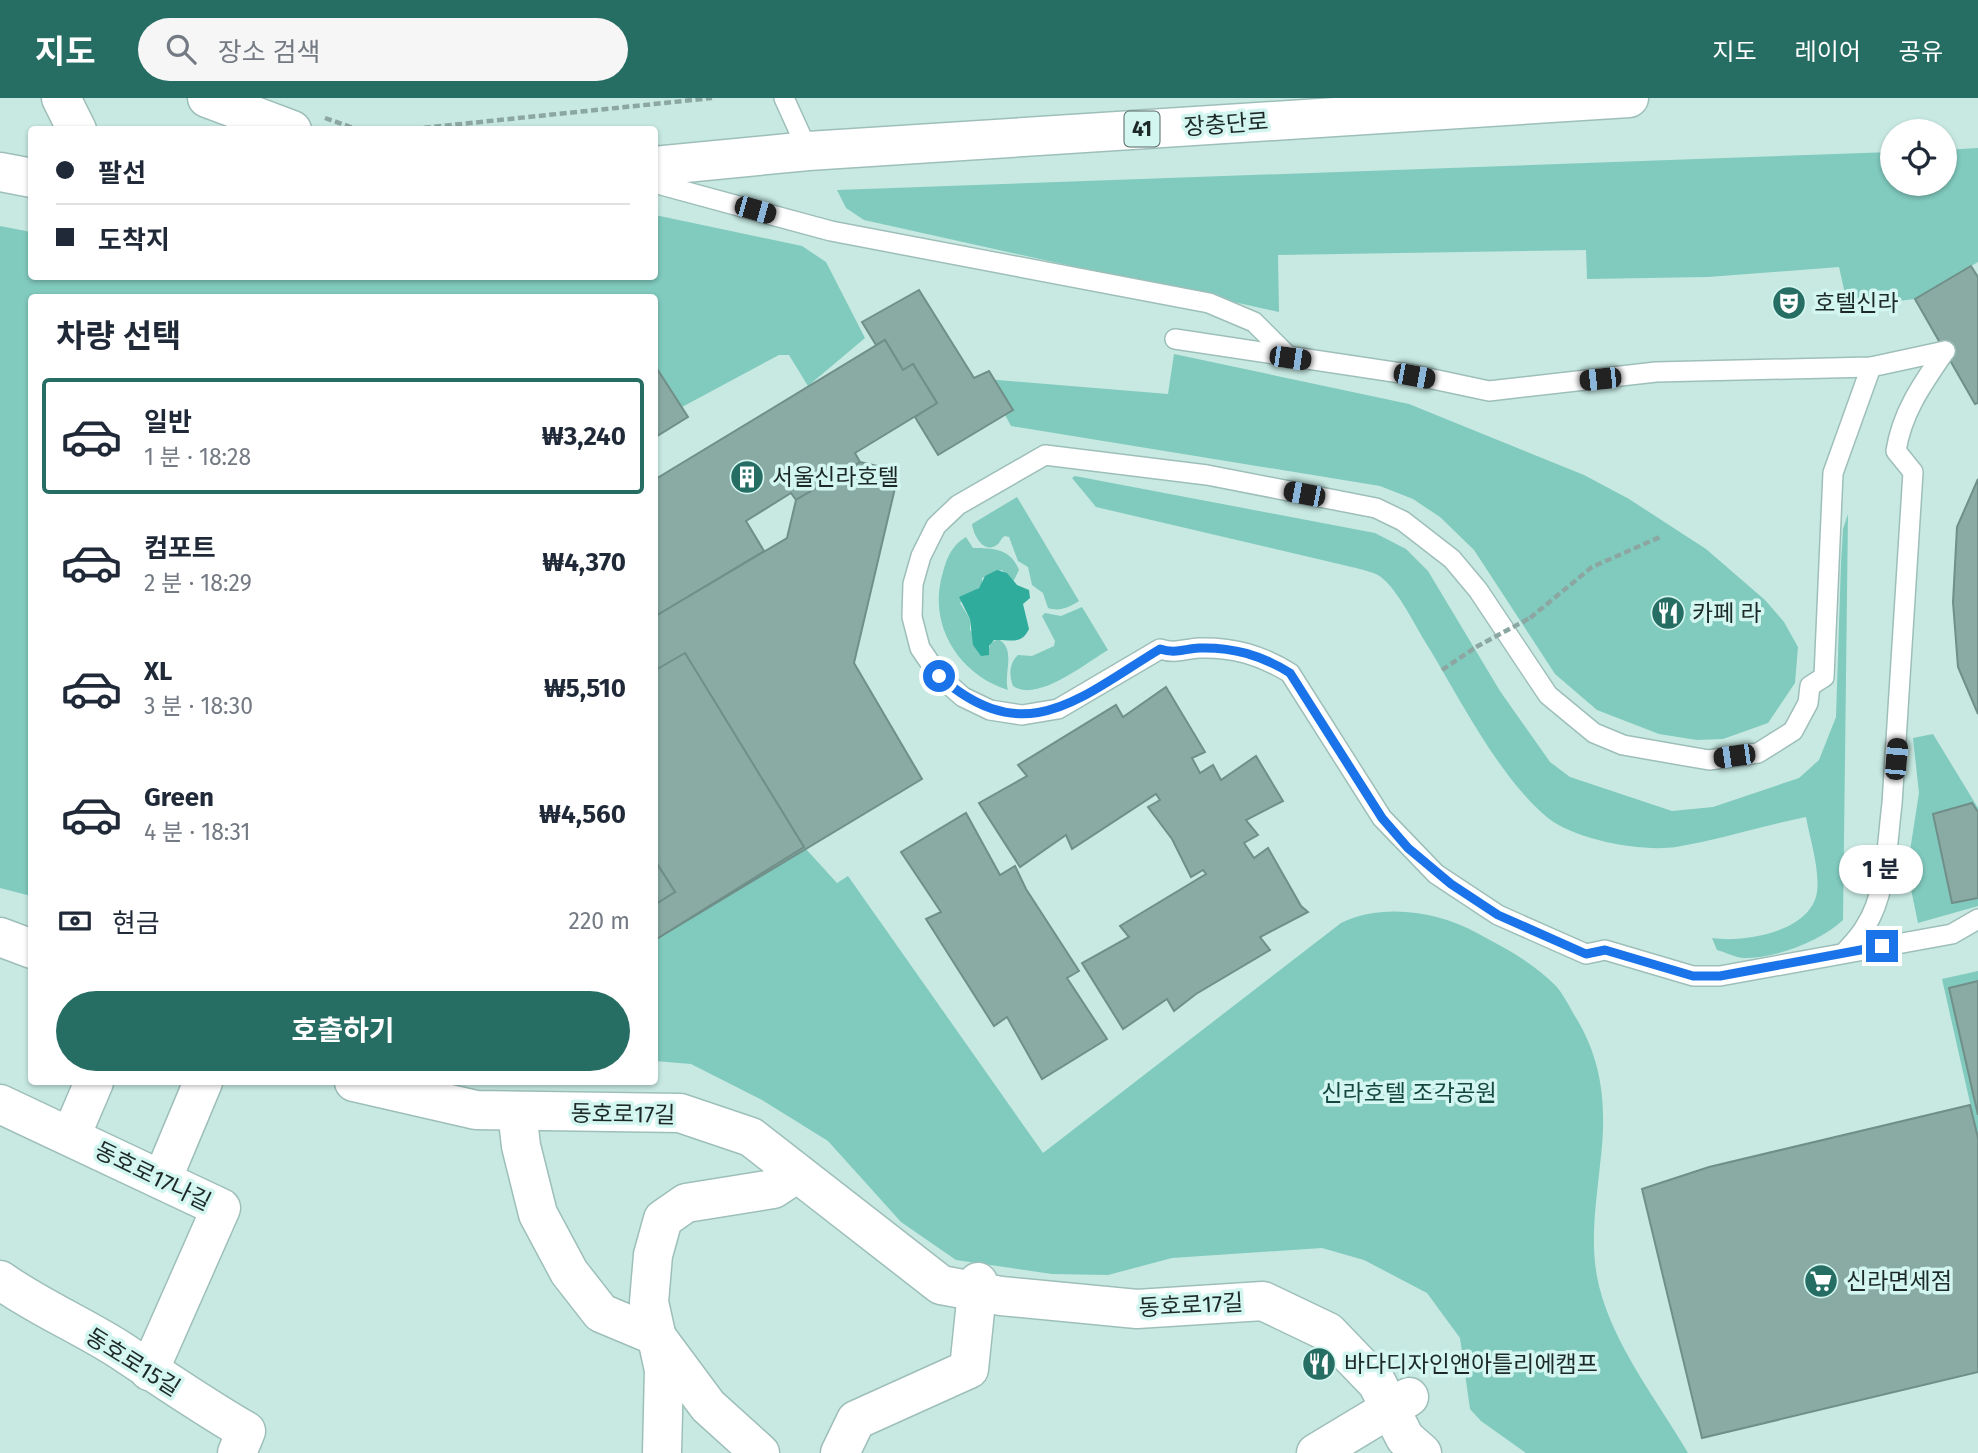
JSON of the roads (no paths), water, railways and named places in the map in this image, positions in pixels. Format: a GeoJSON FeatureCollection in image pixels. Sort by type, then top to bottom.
{"type":"FeatureCollection","features":[{"type":"Feature","properties":{"kind":"street"},"geometry":{"type":"LineString","coordinates":[[61,98],[75,126]]}},
{"type":"Feature","properties":{"kind":"street"},"geometry":{"type":"LineString","coordinates":[[207,98],[281,126]]}},
{"type":"Feature","properties":{"kind":"street","name":"장충단로"},"geometry":{"type":"LineString","coordinates":[[658,166],[808,151],[1629,98]]}},
{"type":"Feature","properties":{"kind":"street"},"geometry":{"type":"LineString","coordinates":[[0,172],[28,177]]}},
{"type":"Feature","properties":{"kind":"street"},"geometry":{"type":"LineString","coordinates":[[0,937],[28,948]]}},
{"type":"Feature","properties":{"kind":"street"},"geometry":{"type":"LineString","coordinates":[[71,1136],[93,1085]]}},
{"type":"Feature","properties":{"kind":"street"},"geometry":{"type":"LineString","coordinates":[[162,1180],[202,1085]]}},
{"type":"Feature","properties":{"kind":"street","name":"동호로17길"},"geometry":{"type":"LineString","coordinates":[[367,1085],[476,1110],[680,1113],[751,1138],[941,1285],[977,1287],[1137,1308],[1263,1301],[1328,1332],[1399,1403],[1405,1438],[1422,1453]]}},
{"type":"Feature","properties":{"kind":"street","name":"동호로17나길"},"geometry":{"type":"LineString","coordinates":[[0,1104],[221,1208],[149,1371]]}},
{"type":"Feature","properties":{"kind":"street"},"geometry":{"type":"LineString","coordinates":[[516,1111],[521,1146],[538,1214],[569,1272],[601,1313],[656,1336],[708,1406],[760,1453]]}},
{"type":"Feature","properties":{"kind":"street"},"geometry":{"type":"LineString","coordinates":[[662,1453],[664,1370],[649,1302],[653,1255],[663,1219],[686,1203],[773,1189],[796,1174]]}},
{"type":"Feature","properties":{"kind":"street","name":"동호로15길"},"geometry":{"type":"LineString","coordinates":[[0,1280],[34,1304],[118,1349],[246,1431],[237,1453]]}},
{"type":"Feature","properties":{"kind":"street"},"geometry":{"type":"LineString","coordinates":[[840,1453],[856,1420],[969,1369],[977,1287]]}},
{"type":"Feature","properties":{"kind":"street"},"geometry":{"type":"LineString","coordinates":[[1316,1453],[1399,1403]]}},
{"type":"Feature","properties":{"kind":"lane"},"geometry":{"type":"LineString","coordinates":[[784,98],[808,151]]}},
{"type":"Feature","properties":{"kind":"lane"},"geometry":{"type":"LineString","coordinates":[[658,184],[831,231],[1209,303],[1254,321],[1290,358]]}},
{"type":"Feature","properties":{"kind":"lane"},"geometry":{"type":"LineString","coordinates":[[1175,339],[1414,376],[1489,391],[1656,372],[1871,367],[1945,351],[1910,402],[1899,429],[1896,451],[1913,472],[1892,804],[1885,856],[1874,905],[1867,925],[1845,953]]}},
{"type":"Feature","properties":{"kind":"lane"},"geometry":{"type":"LineString","coordinates":[[1871,367],[1833,473],[1824,677],[1811,686],[1808,703],[1793,731],[1758,753],[1709,760],[1623,745],[1594,733],[1548,695],[1478,590],[1452,559],[1402,521],[1363,505],[1207,475],[1045,455],[958,505],[936,526],[921,556],[913,584],[912,617],[920,648],[939,676],[963,697],[990,710],[1022,715],[1058,709],[1160,649],[1173,653],[1196,648],[1220,649],[1269,660],[1290,673],[1357,782],[1408,848],[1436,874],[1498,915],[1586,954],[1605,950],[1693,976],[1720,976],[1952,934],[1978,919]]}},
{"type":"Feature","properties":{"kind":"place","name":"호텔신라"},"geometry":{"type":"Point","coordinates":[1789,303]}},
{"type":"Feature","properties":{"kind":"place","name":"서울신라호텔"},"geometry":{"type":"Point","coordinates":[747,477]}},
{"type":"Feature","properties":{"kind":"place","name":"카페 라"},"geometry":{"type":"Point","coordinates":[1668,613]}},
{"type":"Feature","properties":{"kind":"place","name":"신라면세점"},"geometry":{"type":"Point","coordinates":[1821,1281]}},
{"type":"Feature","properties":{"kind":"place","name":"바다디자인앤아틀리에캠프"},"geometry":{"type":"Point","coordinates":[1319,1364]}},
{"type":"Feature","properties":{"kind":"park label","name":"신라호텔 조각공원"},"geometry":{"type":"Point","coordinates":[1409,1093]}}]}
